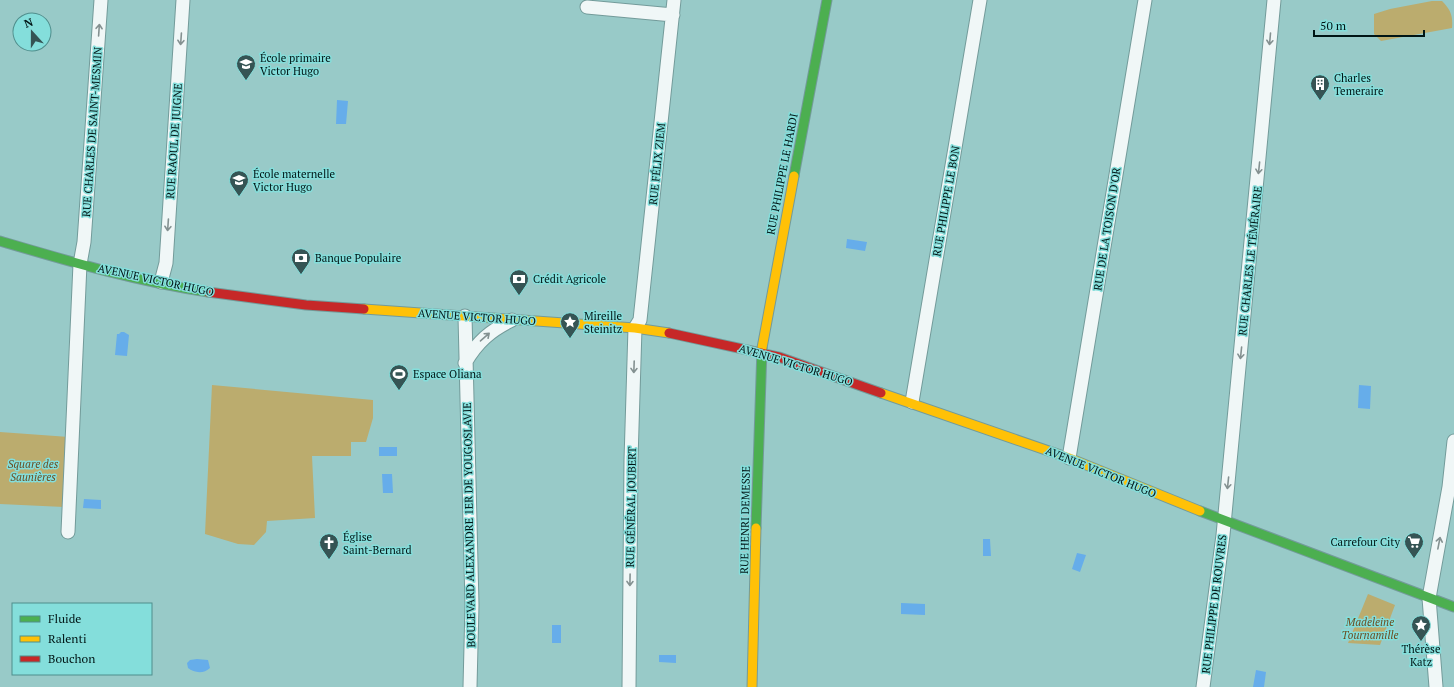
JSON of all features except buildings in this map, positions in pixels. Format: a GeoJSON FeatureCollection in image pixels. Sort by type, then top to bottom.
{"type":"FeatureCollection","features":[{"type":"Feature","properties":{"kind":"main road","name":"RUE PHILIPPE LE HARDI"},"geometry":{"type":"LineString","coordinates":[[761,353],[827,0]]}},
{"type":"Feature","properties":{"kind":"main road","name":"AVENUE VICTOR HUGO"},"geometry":{"type":"LineString","coordinates":[[0,242],[80,264],[189,289],[306,305],[635,328],[686,335],[779,357],[912,402],[1069,458],[1224,521],[1454,607]]}},
{"type":"Feature","properties":{"kind":"main road","name":"RUE HENRI DEMESSE"},"geometry":{"type":"LineString","coordinates":[[752,687],[761,353]]}},
{"type":"Feature","properties":{"kind":"street","name":"RUE CHARLES DE SAINT-MESMIN"},"geometry":{"type":"LineString","coordinates":[[80,264],[84,242],[101,0]]}},
{"type":"Feature","properties":{"kind":"street","name":"RUE RAOUL DE JUIGNE"},"geometry":{"type":"LineString","coordinates":[[162,282],[166,263],[183,0]]}},
{"type":"Feature","properties":{"kind":"street","name":"RUE FÉLIX ZIEM"},"geometry":{"type":"LineString","coordinates":[[635,328],[640,320],[674,0]]}},
{"type":"Feature","properties":{"kind":"street","name":"RUE PHILIPPE LE BON"},"geometry":{"type":"LineString","coordinates":[[912,402],[980,0]]}},
{"type":"Feature","properties":{"kind":"street","name":"RUE DE LA TOISON D'OR"},"geometry":{"type":"LineString","coordinates":[[1069,458],[1145,0]]}},
{"type":"Feature","properties":{"kind":"street","name":"RUE CHARLES LE TÉMÉRAIRE"},"geometry":{"type":"LineString","coordinates":[[1224,521],[1274,0]]}},
{"type":"Feature","properties":{"kind":"street"},"geometry":{"type":"LineString","coordinates":[[587,7],[673,14]]}},
{"type":"Feature","properties":{"kind":"street"},"geometry":{"type":"LineString","coordinates":[[68,532],[80,264]]}},
{"type":"Feature","properties":{"kind":"street","name":"BOULEVARD ALEXANDRE 1ER DE YOUGOSLAVIE"},"geometry":{"type":"LineString","coordinates":[[464,316],[472,605],[470,687]]}},
{"type":"Feature","properties":{"kind":"street"},"geometry":{"type":"LineString","coordinates":[[466,363],[474,348],[485,337],[498,327],[512,320]]}},
{"type":"Feature","properties":{"kind":"street","name":"RUE GÉNÉRAL JOUBERT"},"geometry":{"type":"LineString","coordinates":[[629,687],[631,460],[635,328]]}},
{"type":"Feature","properties":{"kind":"street"},"geometry":{"type":"LineString","coordinates":[[1436,687],[1430,598],[1449,487],[1454,441]]}},
{"type":"Feature","properties":{"kind":"street","name":"RUE PHILIPPE DE ROUVRES"},"geometry":{"type":"LineString","coordinates":[[1203,687],[1224,521]]}},
{"type":"Feature","properties":{"kind":"green space"},"geometry":{"type":"Polygon","coordinates":[[[1432,1],[1442,1],[1448,7],[1452,17],[1452,28],[1381,41],[1374,34],[1374,14],[1390,9],[1432,1]]]}},
{"type":"Feature","properties":{"kind":"green space"},"geometry":{"type":"Polygon","coordinates":[[[212,385],[373,400],[373,418],[366,442],[351,442],[351,456],[312,456],[315,518],[267,521],[266,532],[254,545],[238,544],[205,534],[212,385]]]}},
{"type":"Feature","properties":{"kind":"green space","name":"Square des Saunières"},"geometry":{"type":"Polygon","coordinates":[[[0,432],[69,437],[64,507],[0,504],[0,432]]]}},
{"type":"Feature","properties":{"kind":"green space","name":"Madeleine Tournamille"},"geometry":{"type":"Polygon","coordinates":[[[1368,594],[1395,605],[1380,645],[1348,643],[1368,594]]]}},
{"type":"Feature","properties":{"kind":"water"},"geometry":{"type":"Polygon","coordinates":[[[337,100],[348,101],[346,124],[336,124],[337,100]]]}},
{"type":"Feature","properties":{"kind":"water"},"geometry":{"type":"Polygon","coordinates":[[[847,239],[867,242],[865,251],[846,248],[847,239]]]}},
{"type":"Feature","properties":{"kind":"water"},"geometry":{"type":"Polygon","coordinates":[[[121,332],[129,335],[127,356],[115,355],[117,334],[121,332]]]}},
{"type":"Feature","properties":{"kind":"water"},"geometry":{"type":"Polygon","coordinates":[[[1359,385],[1371,386],[1370,409],[1358,408],[1359,385]]]}},
{"type":"Feature","properties":{"kind":"water"},"geometry":{"type":"Polygon","coordinates":[[[379,447],[397,447],[397,456],[379,456],[379,447]]]}},
{"type":"Feature","properties":{"kind":"water"},"geometry":{"type":"Polygon","coordinates":[[[382,474],[392,474],[393,493],[383,493],[382,474]]]}},
{"type":"Feature","properties":{"kind":"water"},"geometry":{"type":"Polygon","coordinates":[[[84,499],[101,500],[101,509],[83,508],[84,499]]]}},
{"type":"Feature","properties":{"kind":"water"},"geometry":{"type":"Polygon","coordinates":[[[983,539],[990,539],[991,556],[983,556],[983,539]]]}},
{"type":"Feature","properties":{"kind":"water"},"geometry":{"type":"Polygon","coordinates":[[[1077,553],[1086,555],[1080,572],[1072,569],[1077,553]]]}},
{"type":"Feature","properties":{"kind":"water"},"geometry":{"type":"Polygon","coordinates":[[[901,603],[925,604],[925,615],[901,614],[901,603]]]}},
{"type":"Feature","properties":{"kind":"water"},"geometry":{"type":"Polygon","coordinates":[[[552,625],[561,625],[561,643],[552,643],[552,625]]]}},
{"type":"Feature","properties":{"kind":"water"},"geometry":{"type":"Polygon","coordinates":[[[659,655],[676,655],[676,663],[659,662],[659,655]]]}},
{"type":"Feature","properties":{"kind":"water"},"geometry":{"type":"Polygon","coordinates":[[[190,660],[208,660],[210,668],[199,672],[188,668],[187,663],[190,660]]]}},
{"type":"Feature","properties":{"kind":"water"},"geometry":{"type":"Polygon","coordinates":[[[1256,670],[1266,672],[1264,687],[1253,687],[1256,670]]]}},
{"type":"Feature","properties":{"kind":"traffic: fast"},"geometry":{"type":"LineString","coordinates":[[794,176],[827,0]]}},
{"type":"Feature","properties":{"kind":"traffic: fast"},"geometry":{"type":"LineString","coordinates":[[0,241],[129,277],[208,292]]}},
{"type":"Feature","properties":{"kind":"traffic: fast"},"geometry":{"type":"LineString","coordinates":[[756,528],[762,348]]}},
{"type":"Feature","properties":{"kind":"traffic: fast"},"geometry":{"type":"LineString","coordinates":[[1200,511],[1454,607]]}},
{"type":"Feature","properties":{"kind":"traffic: slow"},"geometry":{"type":"LineString","coordinates":[[762,348],[794,176]]}},
{"type":"Feature","properties":{"kind":"traffic: slow"},"geometry":{"type":"LineString","coordinates":[[364,309],[635,328],[669,333]]}},
{"type":"Feature","properties":{"kind":"traffic: slow"},"geometry":{"type":"LineString","coordinates":[[881,393],[1069,458],[1200,511]]}},
{"type":"Feature","properties":{"kind":"traffic: slow"},"geometry":{"type":"LineString","coordinates":[[752,687],[756,528]]}},
{"type":"Feature","properties":{"kind":"traffic: jam"},"geometry":{"type":"LineString","coordinates":[[208,292],[306,305],[364,309]]}},
{"type":"Feature","properties":{"kind":"traffic: jam"},"geometry":{"type":"LineString","coordinates":[[669,333],[779,357],[881,393]]}},
{"type":"Feature","properties":{"kind":"place","name":"École primaire Victor Hugo"},"geometry":{"type":"Point","coordinates":[246,81]}},
{"type":"Feature","properties":{"kind":"place","name":"Charles Temeraire"},"geometry":{"type":"Point","coordinates":[1320,101]}},
{"type":"Feature","properties":{"kind":"place","name":"École maternelle Victor Hugo"},"geometry":{"type":"Point","coordinates":[239,197]}},
{"type":"Feature","properties":{"kind":"place","name":"Banque Populaire"},"geometry":{"type":"Point","coordinates":[301,275]}},
{"type":"Feature","properties":{"kind":"place","name":"Crédit Agricole"},"geometry":{"type":"Point","coordinates":[519,296]}},
{"type":"Feature","properties":{"kind":"place","name":"Mireille Steinitz"},"geometry":{"type":"Point","coordinates":[570,339]}},
{"type":"Feature","properties":{"kind":"place","name":"Espace Oliana"},"geometry":{"type":"Point","coordinates":[399,391]}},
{"type":"Feature","properties":{"kind":"place","name":"Carrefour City"},"geometry":{"type":"Point","coordinates":[1414,559]}},
{"type":"Feature","properties":{"kind":"place","name":"Église Saint-Bernard"},"geometry":{"type":"Point","coordinates":[329,560]}},
{"type":"Feature","properties":{"kind":"place","name":"Thérèse Katz"},"geometry":{"type":"Point","coordinates":[1421,642]}}]}
